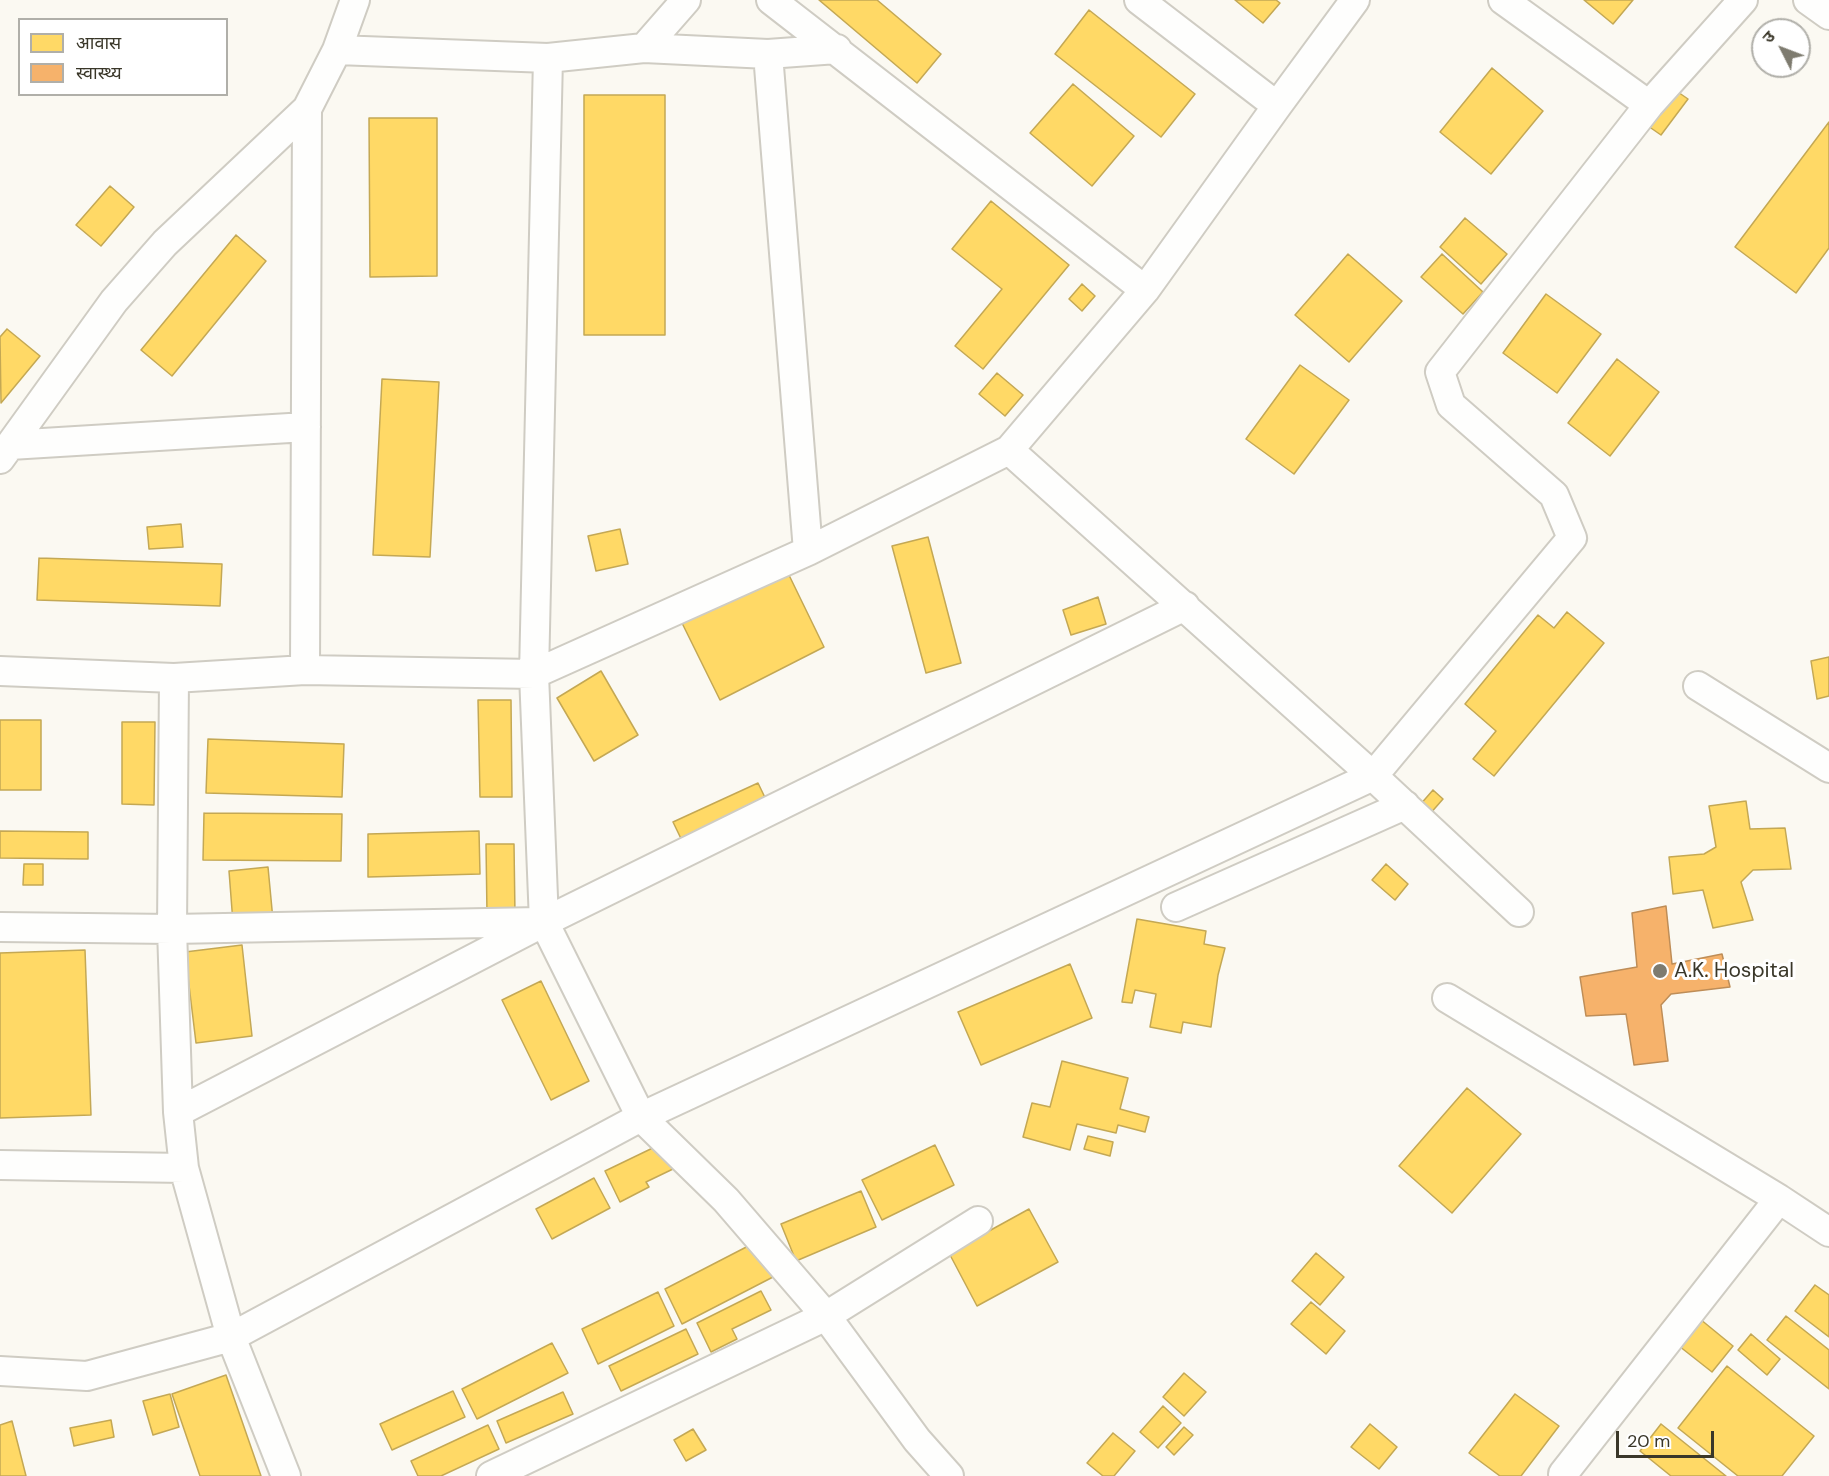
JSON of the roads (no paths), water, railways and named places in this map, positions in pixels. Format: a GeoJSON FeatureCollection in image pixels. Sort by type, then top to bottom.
{"type":"FeatureCollection","features":[{"type":"Feature","properties":{"kind":"street"},"geometry":{"type":"LineString","coordinates":[[5,452],[121,293],[165,243],[307,110],[337,50],[355,0]]}},
{"type":"Feature","properties":{"kind":"street"},"geometry":{"type":"LineString","coordinates":[[644,48],[686,0]]}},
{"type":"Feature","properties":{"kind":"street"},"geometry":{"type":"LineString","coordinates":[[771,0],[1145,290]]}},
{"type":"Feature","properties":{"kind":"street"},"geometry":{"type":"LineString","coordinates":[[1139,0],[1277,106]]}},
{"type":"Feature","properties":{"kind":"street"},"geometry":{"type":"LineString","coordinates":[[0,671],[174,678],[305,670],[534,674],[808,551],[1009,450],[1145,290],[1355,0]]}},
{"type":"Feature","properties":{"kind":"street"},"geometry":{"type":"LineString","coordinates":[[1503,0],[1649,105]]}},
{"type":"Feature","properties":{"kind":"street"},"geometry":{"type":"LineString","coordinates":[[0,1371],[87,1376],[231,1337],[641,1117],[1373,776],[1572,538],[1554,495],[1451,405],[1440,372],[1649,105],[1743,0]]}},
{"type":"Feature","properties":{"kind":"street"},"geometry":{"type":"LineString","coordinates":[[1808,0],[1829,15]]}},
{"type":"Feature","properties":{"kind":"street"},"geometry":{"type":"LineString","coordinates":[[337,50],[548,58],[644,48],[768,54],[837,49]]}},
{"type":"Feature","properties":{"kind":"street"},"geometry":{"type":"LineString","coordinates":[[768,54],[808,551]]}},
{"type":"Feature","properties":{"kind":"street"},"geometry":{"type":"LineString","coordinates":[[548,58],[534,674],[544,922],[641,1117],[726,1200],[826,1316],[917,1440],[949,1476]]}},
{"type":"Feature","properties":{"kind":"street"},"geometry":{"type":"LineString","coordinates":[[305,670],[307,110]]}},
{"type":"Feature","properties":{"kind":"street"},"geometry":{"type":"LineString","coordinates":[[5,452],[306,427]]}},
{"type":"Feature","properties":{"kind":"street"},"geometry":{"type":"LineString","coordinates":[[1009,450],[1373,776],[1519,912]]}},
{"type":"Feature","properties":{"kind":"street"},"geometry":{"type":"LineString","coordinates":[[178,1112],[544,922],[1185,606]]}},
{"type":"Feature","properties":{"kind":"street"},"geometry":{"type":"LineString","coordinates":[[174,678],[172,929],[178,1112],[184,1168],[231,1337],[286,1476]]}},
{"type":"Feature","properties":{"kind":"street"},"geometry":{"type":"LineString","coordinates":[[1698,686],[1829,768]]}},
{"type":"Feature","properties":{"kind":"street"},"geometry":{"type":"LineString","coordinates":[[1176,907],[1405,805]]}},
{"type":"Feature","properties":{"kind":"street"},"geometry":{"type":"LineString","coordinates":[[0,927],[172,929],[544,922]]}},
{"type":"Feature","properties":{"kind":"street"},"geometry":{"type":"LineString","coordinates":[[1447,998],[1779,1199],[1829,1232]]}},
{"type":"Feature","properties":{"kind":"street"},"geometry":{"type":"LineString","coordinates":[[0,1165],[184,1168]]}},
{"type":"Feature","properties":{"kind":"street"},"geometry":{"type":"LineString","coordinates":[[1565,1476],[1563,1474],[1779,1199]]}},
{"type":"Feature","properties":{"kind":"street"},"geometry":{"type":"LineString","coordinates":[[490,1476],[826,1316],[978,1221]]}},
{"type":"Feature","properties":{"kind":"place","name":"A.K. Hospital"},"geometry":{"type":"Point","coordinates":[1660,971]}}]}
